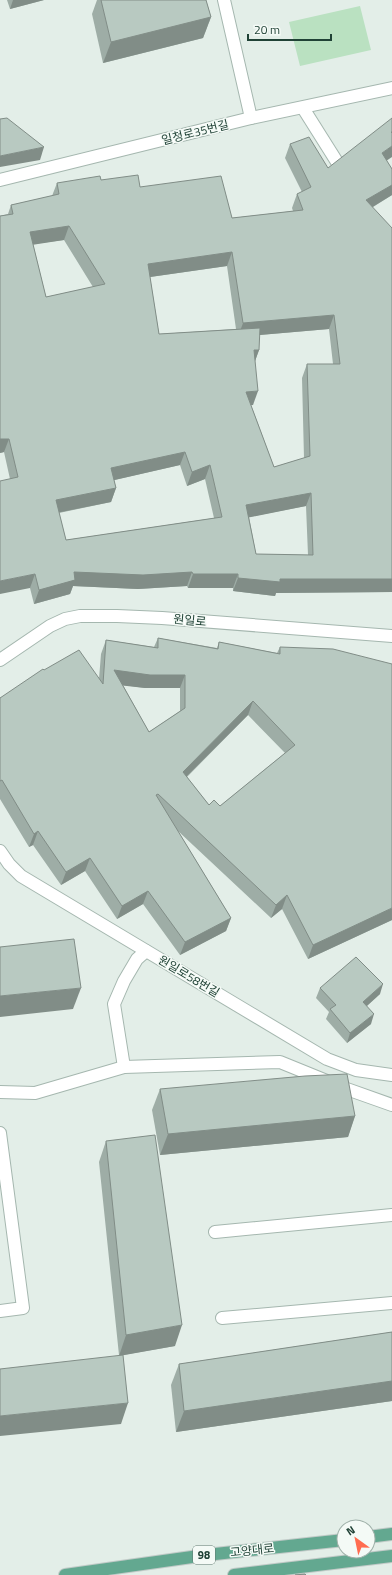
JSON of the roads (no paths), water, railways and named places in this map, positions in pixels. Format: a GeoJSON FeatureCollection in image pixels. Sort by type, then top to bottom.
{"type":"FeatureCollection","features":[{"type":"Feature","properties":{"kind":"main road"},"geometry":{"type":"LineString","coordinates":[[376,1536],[392,1534]]}},
{"type":"Feature","properties":{"kind":"main road","name":"고양대로"},"geometry":{"type":"LineString","coordinates":[[64,1575],[206,1555],[336,1541]]}},
{"type":"Feature","properties":{"kind":"main road","name":"고양대로"},"geometry":{"type":"LineString","coordinates":[[234,1575],[392,1556]]}},
{"type":"Feature","properties":{"kind":"street"},"geometry":{"type":"LineString","coordinates":[[224,0],[251,118]]}},
{"type":"Feature","properties":{"kind":"street","name":"일청로35번길"},"geometry":{"type":"LineString","coordinates":[[0,180],[251,118],[392,88]]}},
{"type":"Feature","properties":{"kind":"street"},"geometry":{"type":"LineString","coordinates":[[303,108],[337,162]]}},
{"type":"Feature","properties":{"kind":"street","name":"원일로"},"geometry":{"type":"LineString","coordinates":[[0,660],[50,626],[65,619],[80,616],[162,618],[392,636]]}},
{"type":"Feature","properties":{"kind":"street","name":"원일로58번길"},"geometry":{"type":"LineString","coordinates":[[0,851],[9,864],[21,876],[327,1059],[356,1070],[392,1074]]}},
{"type":"Feature","properties":{"kind":"street"},"geometry":{"type":"LineString","coordinates":[[124,1067],[114,1004],[124,981],[137,959],[146,950]]}},
{"type":"Feature","properties":{"kind":"street"},"geometry":{"type":"LineString","coordinates":[[0,1092],[35,1093],[124,1067],[280,1062],[344,1088],[392,1105]]}},
{"type":"Feature","properties":{"kind":"street"},"geometry":{"type":"LineString","coordinates":[[0,1133],[23,1308],[0,1311]]}},
{"type":"Feature","properties":{"kind":"street"},"geometry":{"type":"LineString","coordinates":[[215,1232],[392,1215]]}},
{"type":"Feature","properties":{"kind":"street"},"geometry":{"type":"LineString","coordinates":[[222,1318],[392,1303]]}}]}
